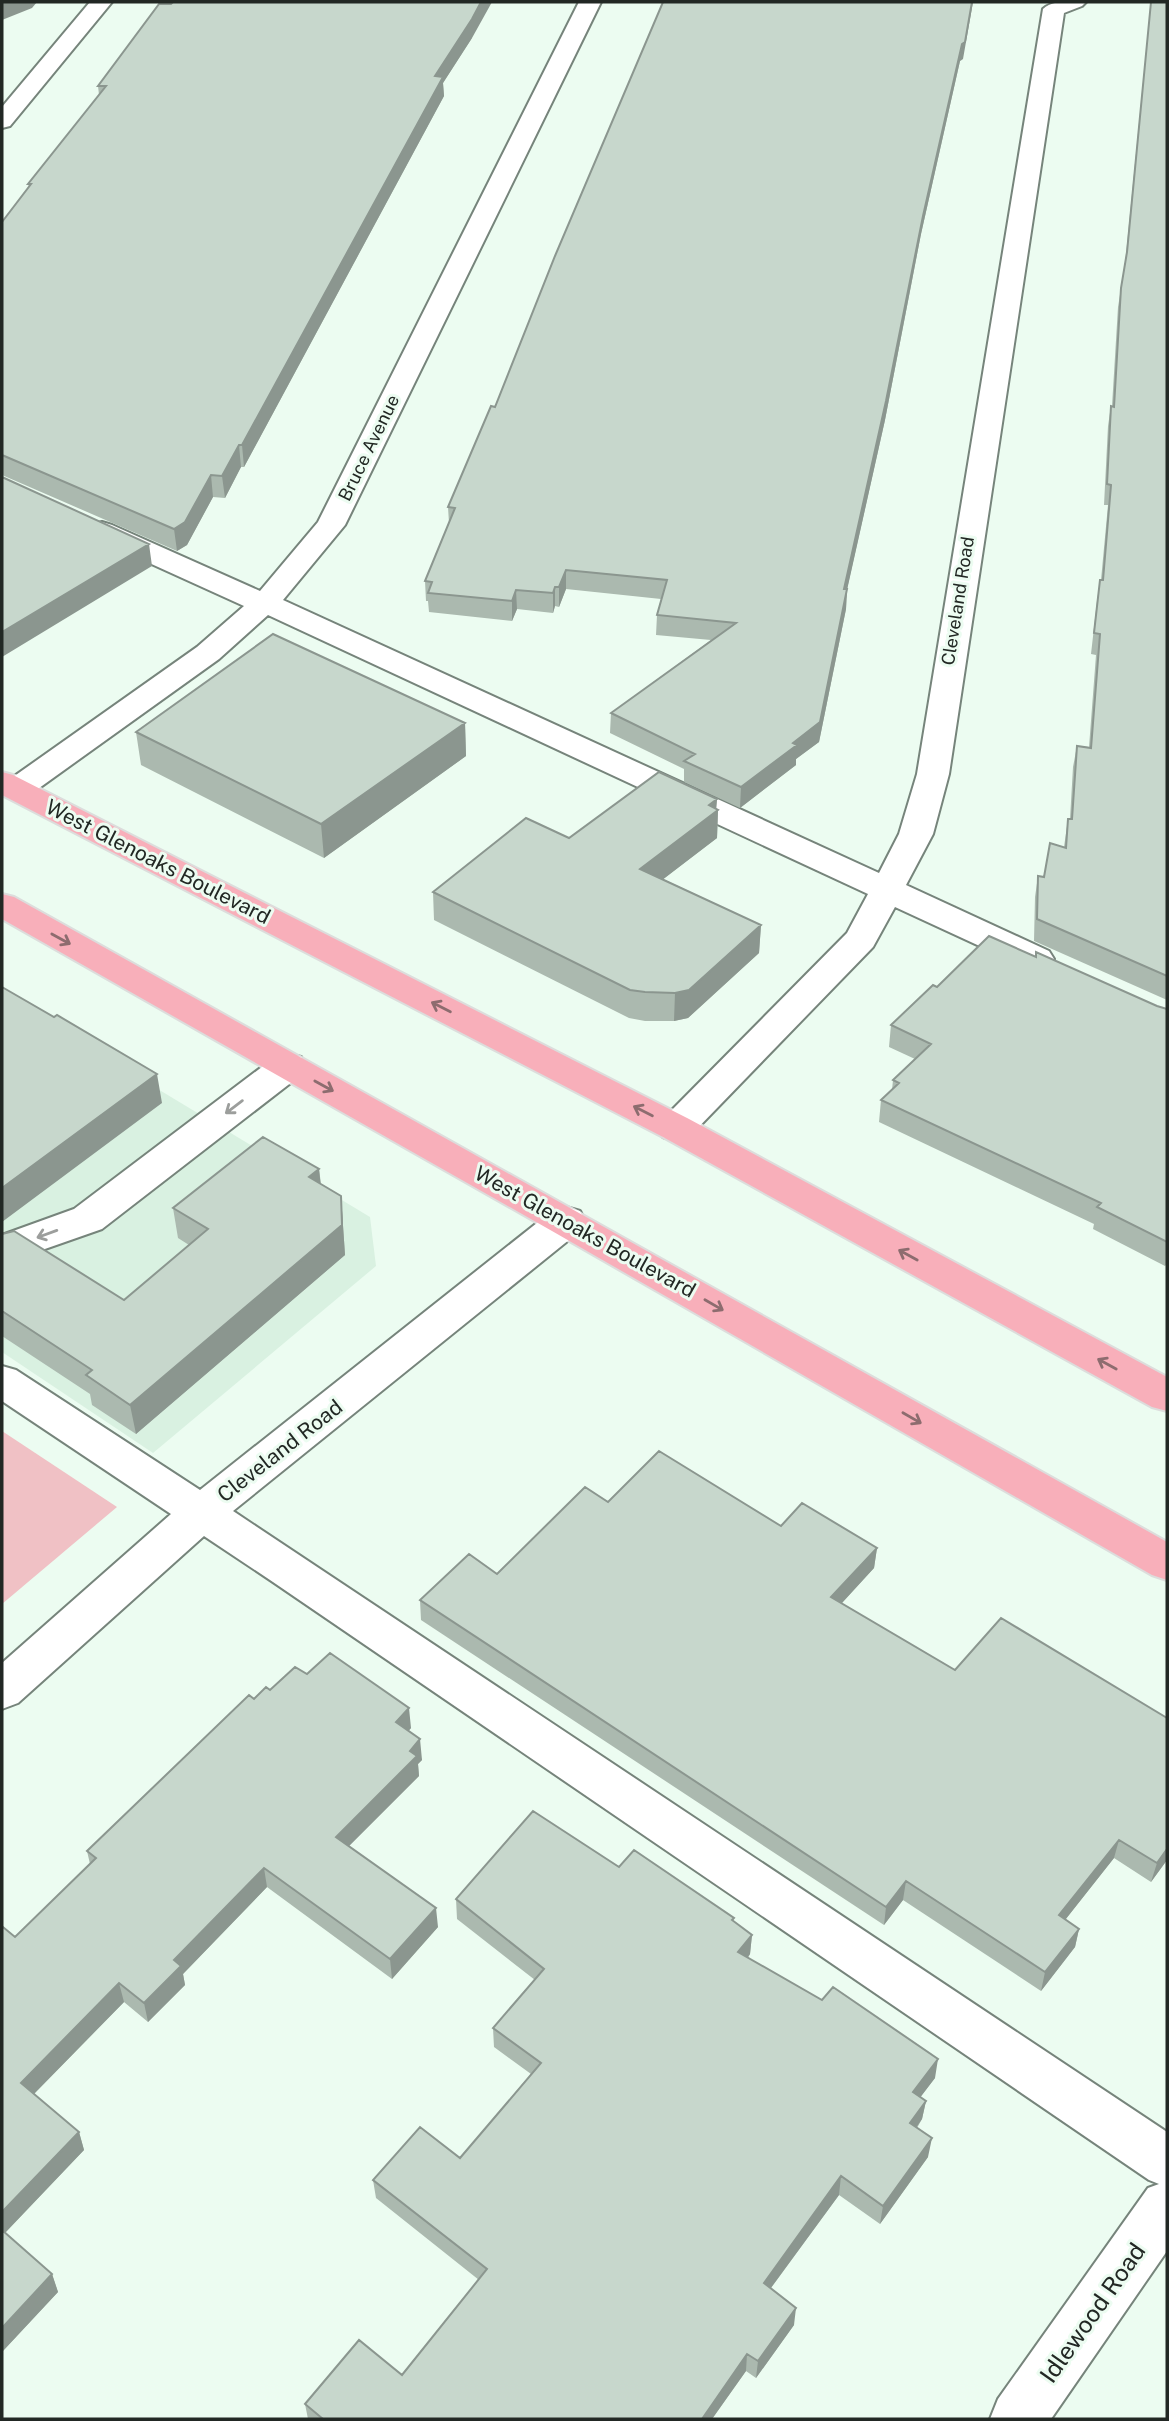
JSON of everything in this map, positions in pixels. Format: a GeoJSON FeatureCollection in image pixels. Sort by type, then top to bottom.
{"type":"FeatureCollection","features":[{"type":"Feature","properties":{"kind":"main road","name":"West Glenoaks Boulevard"},"geometry":{"type":"LineString","coordinates":[[9,786],[676,1128],[1167,1396]]}},
{"type":"Feature","properties":{"kind":"main road","name":"West Glenoaks Boulevard"},"geometry":{"type":"LineString","coordinates":[[2,905],[566,1221],[1167,1563]]}},
{"type":"Feature","properties":{"kind":"street"},"geometry":{"type":"LineString","coordinates":[[2,121],[102,2]]}},
{"type":"Feature","properties":{"kind":"street","name":"Bruce Avenue"},"geometry":{"type":"LineString","coordinates":[[9,786],[208,653],[266,602],[331,525],[590,2]]}},
{"type":"Feature","properties":{"kind":"street","name":"Cleveland Road"},"geometry":{"type":"LineString","coordinates":[[676,1128],[861,939],[916,834],[933,774],[946,678],[1055,9],[1075,2]]}},
{"type":"Feature","properties":{"kind":"street"},"geometry":{"type":"LineString","coordinates":[[78,519],[217,584],[266,602],[886,891],[1058,968]]}},
{"type":"Feature","properties":{"kind":"street"},"geometry":{"type":"LineString","coordinates":[[2,1250],[88,1219],[288,1066]]}},
{"type":"Feature","properties":{"kind":"street","name":"Cleveland Road"},"geometry":{"type":"LineString","coordinates":[[2,1690],[201,1513],[566,1221]]}},
{"type":"Feature","properties":{"kind":"street"},"geometry":{"type":"LineString","coordinates":[[2,1381],[1167,2162]]}},
{"type":"Feature","properties":{"kind":"street","name":"Idlewood Road"},"geometry":{"type":"LineString","coordinates":[[1018,2419],[1167,2206]]}},
{"type":"Feature","properties":{"kind":"shaded area"},"geometry":{"type":"Polygon","coordinates":[[[2,995],[370,1217],[376,1266],[153,1453],[2,1352],[2,995]]]}},
{"type":"Feature","properties":{"kind":"shaded area"},"geometry":{"type":"Polygon","coordinates":[[[2,1431],[117,1507],[2,1604],[2,1431]]]}},
{"type":"Feature","properties":{"kind":"building"},"geometry":{"type":"Polygon","coordinates":[[[481,2],[435,76],[443,77],[242,445],[239,445],[222,476],[211,475],[185,522],[174,529],[2,455],[2,222],[31,184],[28,184],[106,86],[98,86],[159,4],[481,2]]]}},
{"type":"Feature","properties":{"kind":"building"},"geometry":{"type":"Polygon","coordinates":[[[663,2],[972,2],[965,42],[962,44],[923,216],[886,401],[844,589],[847,589],[820,722],[793,743],[797,745],[741,787],[684,761],[695,754],[611,713],[736,623],[657,615],[667,580],[566,570],[559,587],[555,587],[553,593],[516,590],[512,601],[428,593],[432,582],[425,581],[455,508],[448,507],[491,406],[495,407],[555,256],[663,2]]]}},
{"type":"Feature","properties":{"kind":"building"},"geometry":{"type":"Polygon","coordinates":[[[1151,2],[1167,2],[1167,976],[1037,919],[1038,876],[1044,877],[1050,843],[1066,848],[1068,819],[1072,819],[1077,746],[1091,748],[1100,634],[1094,633],[1100,580],[1103,580],[1111,485],[1107,484],[1111,406],[1114,407],[1121,288],[1127,252],[1151,2]]]}},
{"type":"Feature","properties":{"kind":"building"},"geometry":{"type":"Polygon","coordinates":[[[2,477],[149,544],[2,632],[2,477]]]}},
{"type":"Feature","properties":{"kind":"building"},"geometry":{"type":"Polygon","coordinates":[[[273,634],[465,723],[321,824],[136,732],[273,634]]]}},
{"type":"Feature","properties":{"kind":"building"},"geometry":{"type":"Polygon","coordinates":[[[659,772],[717,799],[709,805],[718,810],[640,869],[761,925],[689,990],[675,993],[630,990],[433,892],[526,818],[569,838],[659,772]]]}},
{"type":"Feature","properties":{"kind":"building"},"geometry":{"type":"Polygon","coordinates":[[[989,936],[1036,957],[1036,952],[1167,1009],[1167,1242],[1097,1207],[1101,1203],[881,1100],[899,1083],[893,1080],[931,1044],[891,1025],[933,985],[937,987],[989,936]]]}},
{"type":"Feature","properties":{"kind":"building"},"geometry":{"type":"Polygon","coordinates":[[[2,987],[54,1017],[57,1015],[157,1074],[2,1188],[2,987]]]}},
{"type":"Feature","properties":{"kind":"building"},"geometry":{"type":"Polygon","coordinates":[[[263,1137],[319,1169],[309,1177],[341,1196],[342,1225],[130,1405],[86,1375],[92,1370],[2,1311],[2,1234],[14,1231],[124,1300],[208,1229],[173,1208],[263,1137]]]}},
{"type":"Feature","properties":{"kind":"building"},"geometry":{"type":"Polygon","coordinates":[[[659,1451],[781,1526],[802,1503],[877,1548],[831,1597],[955,1670],[1001,1618],[1167,1718],[1167,1849],[1157,1863],[1119,1840],[1059,1915],[1079,1929],[1045,1972],[906,1881],[886,1907],[420,1600],[469,1554],[497,1574],[585,1487],[608,1502],[659,1451]]]}},
{"type":"Feature","properties":{"kind":"building"},"geometry":{"type":"Polygon","coordinates":[[[330,1653],[409,1708],[396,1722],[420,1739],[410,1751],[417,1756],[336,1837],[436,1908],[390,1959],[264,1868],[174,1960],[181,1966],[144,2003],[119,1983],[21,2083],[79,2132],[2,2212],[2,1928],[15,1937],[96,1858],[87,1851],[249,1695],[254,1699],[266,1687],[270,1690],[295,1667],[307,1674],[330,1653]]]}},
{"type":"Feature","properties":{"kind":"building"},"geometry":{"type":"Polygon","coordinates":[[[533,1811],[619,1867],[634,1850],[734,1918],[732,1920],[752,1935],[738,1952],[822,2000],[833,1987],[938,2059],[913,2092],[926,2101],[910,2123],[932,2138],[883,2206],[841,2176],[764,2283],[796,2308],[758,2361],[747,2354],[702,2419],[323,2419],[305,2404],[359,2340],[402,2375],[487,2269],[373,2180],[420,2127],[460,2158],[541,2063],[493,2028],[544,1969],[456,1899],[533,1811]]]}},
{"type":"Feature","properties":{"kind":"building"},"geometry":{"type":"Polygon","coordinates":[[[2,2230],[52,2274],[2,2328],[2,2230]]]}}]}
